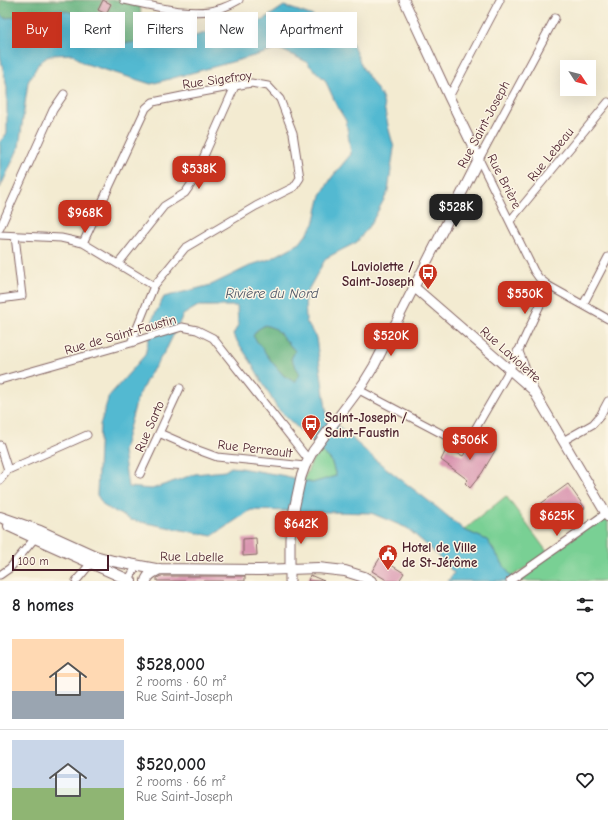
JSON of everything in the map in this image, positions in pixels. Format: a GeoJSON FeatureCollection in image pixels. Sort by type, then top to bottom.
{"type":"FeatureCollection","features":[{"type":"Feature","properties":{"kind":"main road","name":"Rue Labelle"},"geometry":{"type":"LineString","coordinates":[[0,518],[40,531],[95,556],[136,565],[160,569],[318,568],[345,571],[364,577],[371,581]]}},
{"type":"Feature","properties":{"kind":"main road"},"geometry":{"type":"LineString","coordinates":[[0,521],[129,581]]}},
{"type":"Feature","properties":{"kind":"main road"},"geometry":{"type":"LineString","coordinates":[[146,581],[152,573],[160,569]]}},
{"type":"Feature","properties":{"kind":"street"},"geometry":{"type":"LineString","coordinates":[[124,0],[175,10],[200,12],[221,8],[239,0]]}},
{"type":"Feature","properties":{"kind":"street","name":"Rue Brière"},"geometry":{"type":"LineString","coordinates":[[404,0],[449,97],[534,271],[539,278],[550,286],[608,319]]}},
{"type":"Feature","properties":{"kind":"street"},"geometry":{"type":"LineString","coordinates":[[449,97],[500,0]]}},
{"type":"Feature","properties":{"kind":"street","name":"Rue Saint-Joseph"},"geometry":{"type":"LineString","coordinates":[[309,459],[359,390],[374,366],[479,159],[555,18]]}},
{"type":"Feature","properties":{"kind":"street","name":"Rue Sigefroy"},"geometry":{"type":"LineString","coordinates":[[83,243],[146,108],[153,102],[251,83],[268,86],[280,99],[293,133],[300,178],[294,187],[256,206],[185,248],[154,286]]}},
{"type":"Feature","properties":{"kind":"street"},"geometry":{"type":"LineString","coordinates":[[118,264],[164,206],[185,193],[192,183],[235,86]]}},
{"type":"Feature","properties":{"kind":"street"},"geometry":{"type":"LineString","coordinates":[[0,228],[53,110],[64,94]]}},
{"type":"Feature","properties":{"kind":"street","name":"Rue Lebeau"},"geometry":{"type":"LineString","coordinates":[[510,221],[608,102]]}},
{"type":"Feature","properties":{"kind":"street"},"geometry":{"type":"LineString","coordinates":[[0,235],[61,238],[83,243],[154,286],[131,343]]}},
{"type":"Feature","properties":{"kind":"street"},"geometry":{"type":"LineString","coordinates":[[0,299],[22,296],[15,236]]}},
{"type":"Feature","properties":{"kind":"street"},"geometry":{"type":"LineString","coordinates":[[583,305],[608,257]]}},
{"type":"Feature","properties":{"kind":"street"},"geometry":{"type":"LineString","coordinates":[[359,390],[452,439],[461,441],[468,438],[474,431],[510,369],[550,286]]}},
{"type":"Feature","properties":{"kind":"street","name":"Rue Laviolette"},"geometry":{"type":"LineString","coordinates":[[414,288],[533,390],[607,514]]}},
{"type":"Feature","properties":{"kind":"street","name":"Rue de Saint-Faustin"},"geometry":{"type":"LineString","coordinates":[[0,380],[182,327],[197,330],[213,338],[309,459]]}},
{"type":"Feature","properties":{"kind":"street"},"geometry":{"type":"LineString","coordinates":[[518,352],[533,390]]}},
{"type":"Feature","properties":{"kind":"street","name":"Rue Sarto"},"geometry":{"type":"LineString","coordinates":[[140,474],[180,388]]}},
{"type":"Feature","properties":{"kind":"street"},"geometry":{"type":"LineString","coordinates":[[563,442],[593,424],[608,403]]}},
{"type":"Feature","properties":{"kind":"street","name":"Rue Perreault"},"geometry":{"type":"LineString","coordinates":[[160,432],[217,457],[309,459]]}},
{"type":"Feature","properties":{"kind":"street"},"geometry":{"type":"LineString","coordinates":[[0,480],[8,470],[87,435]]}},
{"type":"Feature","properties":{"kind":"street"},"geometry":{"type":"LineString","coordinates":[[0,445],[8,470]]}},
{"type":"Feature","properties":{"kind":"street"},"geometry":{"type":"LineString","coordinates":[[290,581],[290,538],[292,519],[301,477],[309,459]]}},
{"type":"Feature","properties":{"kind":"street","name":"Rue Labelle"},"geometry":{"type":"LineString","coordinates":[[0,512],[20,524]]}},
{"type":"Feature","properties":{"kind":"street"},"geometry":{"type":"LineString","coordinates":[[514,579],[607,514]]}},
{"type":"Feature","properties":{"kind":"street"},"geometry":{"type":"LineString","coordinates":[[0,575],[10,568],[34,538]]}},
{"type":"Feature","properties":{"kind":"street"},"geometry":{"type":"LineString","coordinates":[[76,581],[90,563]]}},
{"type":"Feature","properties":{"kind":"street"},"geometry":{"type":"LineString","coordinates":[[129,581],[136,565]]}},
{"type":"Feature","properties":{"kind":"green space"},"geometry":{"type":"Polygon","coordinates":[[[0,0],[140,0],[141,12],[133,12],[133,42],[125,43],[125,12],[12,12],[12,17],[4,18],[0,14],[0,0]]]}},
{"type":"Feature","properties":{"kind":"green space"},"geometry":{"type":"Polygon","coordinates":[[[265,325],[276,329],[295,351],[291,359],[301,374],[295,383],[284,376],[253,336],[257,330],[265,325]]]}},
{"type":"Feature","properties":{"kind":"green space"},"geometry":{"type":"Polygon","coordinates":[[[318,448],[331,460],[336,476],[313,483],[303,481],[318,448]]]}},
{"type":"Feature","properties":{"kind":"green space"},"geometry":{"type":"Polygon","coordinates":[[[506,496],[548,553],[511,577],[487,540],[464,530],[506,496]]]}},
{"type":"Feature","properties":{"kind":"green space"},"geometry":{"type":"Polygon","coordinates":[[[605,514],[608,517],[608,581],[516,581],[605,514]]]}},
{"type":"Feature","properties":{"kind":"water","name":"Rivière du Nord"},"geometry":{"type":"Polygon","coordinates":[[[284,6],[301,12],[275,12],[284,6]]]}},
{"type":"Feature","properties":{"kind":"water","name":"Rivière du Nord"},"geometry":{"type":"Polygon","coordinates":[[[57,9],[70,12],[70,48],[125,48],[125,43],[133,42],[133,48],[197,48],[197,35],[205,33],[205,48],[258,48],[258,21],[266,18],[266,48],[354,48],[362,67],[382,97],[394,148],[388,192],[372,222],[357,242],[326,258],[305,298],[306,321],[316,338],[327,416],[377,461],[464,530],[487,540],[514,581],[448,581],[454,573],[429,547],[407,528],[371,513],[251,510],[212,536],[131,520],[104,506],[97,495],[100,425],[109,396],[145,355],[154,316],[164,297],[211,285],[254,264],[270,259],[300,243],[314,224],[321,195],[332,177],[351,154],[346,121],[325,80],[305,61],[279,49],[151,84],[83,63],[73,54],[50,55],[39,63],[28,82],[19,147],[0,188],[0,142],[7,133],[7,88],[0,55],[0,14],[4,18],[12,17],[12,48],[62,48],[62,12],[42,12],[57,9]],[[198,306],[183,315],[167,348],[147,379],[137,399],[123,451],[128,487],[152,489],[195,474],[225,471],[231,467],[286,476],[312,483],[336,476],[331,460],[277,408],[251,362],[233,335],[238,325],[237,306],[198,306]],[[265,325],[257,330],[253,336],[284,376],[295,382],[300,374],[291,359],[295,351],[276,329],[265,325]]]}},
{"type":"Feature","properties":{"kind":"building"},"geometry":{"type":"Polygon","coordinates":[[[103,0],[111,4],[107,12],[98,10],[103,0]]]}},
{"type":"Feature","properties":{"kind":"building"},"geometry":{"type":"Polygon","coordinates":[[[475,438],[496,449],[482,473],[470,488],[465,483],[468,480],[441,460],[447,448],[463,456],[475,438]]]}},
{"type":"Feature","properties":{"kind":"building"},"geometry":{"type":"Polygon","coordinates":[[[568,484],[585,508],[556,529],[539,505],[568,484]]]}},
{"type":"Feature","properties":{"kind":"building"},"geometry":{"type":"Polygon","coordinates":[[[256,538],[257,555],[243,556],[243,539],[256,538]]]}},
{"type":"Feature","properties":{"kind":"building"},"geometry":{"type":"Polygon","coordinates":[[[380,558],[404,573],[399,581],[388,581],[372,571],[380,558]]]}},
{"type":"Feature","properties":{"kind":"building"},"geometry":{"type":"Polygon","coordinates":[[[310,575],[324,581],[308,581],[310,575]]]}},
{"type":"Feature","properties":{"kind":"building"},"geometry":{"type":"Polygon","coordinates":[[[161,576],[245,576],[245,581],[157,581],[157,578],[161,576]]]}},
{"type":"Feature","properties":{"kind":"place","name":"Laviolette / Saint-Joseph"},"geometry":{"type":"Point","coordinates":[428,290]}},
{"type":"Feature","properties":{"kind":"place","name":"Saint-Joseph / Saint-Faustin"},"geometry":{"type":"Point","coordinates":[311,441]}},
{"type":"Feature","properties":{"kind":"place","name":"Hotel de Ville de St-Jérôme"},"geometry":{"type":"Point","coordinates":[388,571]}}]}
